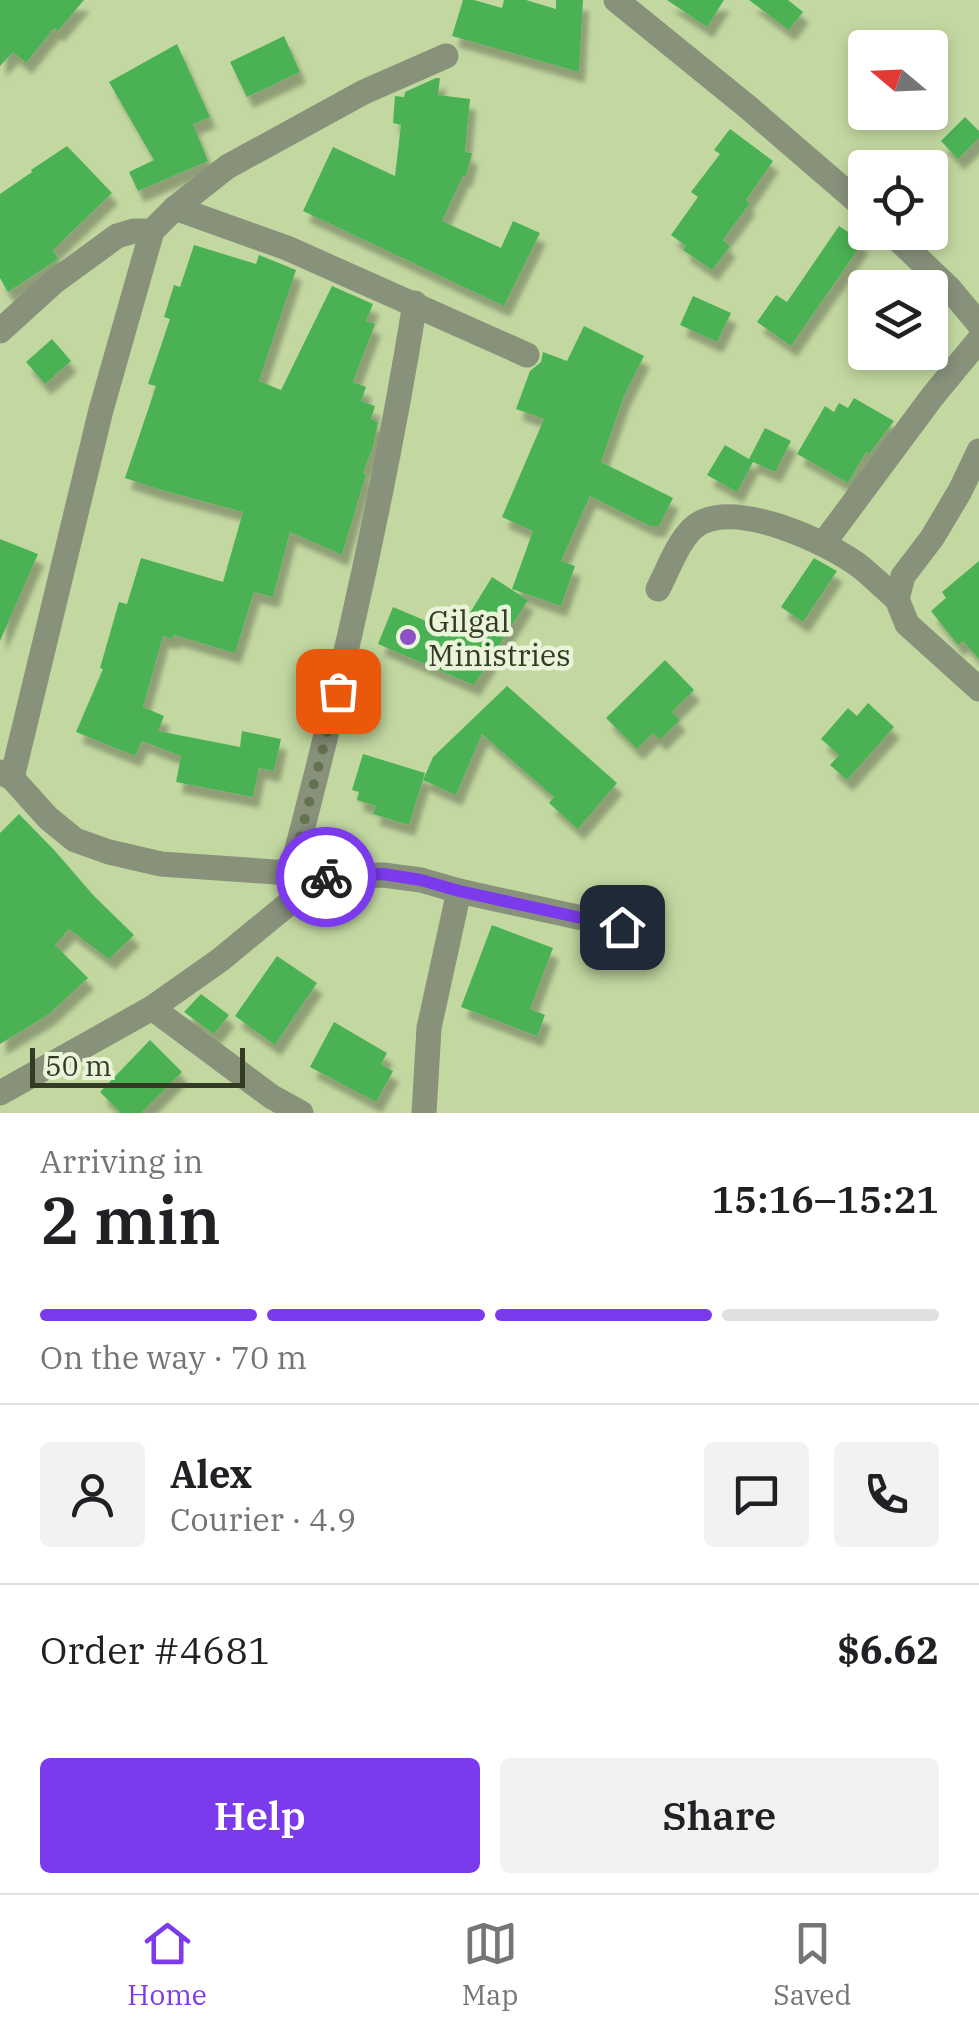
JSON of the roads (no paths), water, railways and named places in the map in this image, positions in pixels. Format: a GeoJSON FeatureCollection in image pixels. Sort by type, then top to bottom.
{"type":"FeatureCollection","features":[{"type":"Feature","properties":{"kind":"street"},"geometry":{"type":"LineString","coordinates":[[616,0],[848,193]]}},
{"type":"Feature","properties":{"kind":"street"},"geometry":{"type":"LineString","coordinates":[[446,56],[364,92],[227,167],[174,208],[152,231],[6,775],[75,840],[109,852],[161,864],[321,877],[383,874],[622,927]]}},
{"type":"Feature","properties":{"kind":"street"},"geometry":{"type":"LineString","coordinates":[[174,208],[287,248],[526,355]]}},
{"type":"Feature","properties":{"kind":"street"},"geometry":{"type":"LineString","coordinates":[[0,331],[54,282],[117,236],[152,231]]}},
{"type":"Feature","properties":{"kind":"street"},"geometry":{"type":"LineString","coordinates":[[909,250],[979,324]]}},
{"type":"Feature","properties":{"kind":"street"},"geometry":{"type":"LineString","coordinates":[[291,872],[367,566],[396,422],[414,303]]}},
{"type":"Feature","properties":{"kind":"street"},"geometry":{"type":"LineString","coordinates":[[823,544],[979,340]]}},
{"type":"Feature","properties":{"kind":"street"},"geometry":{"type":"LineString","coordinates":[[897,599],[903,576],[932,538],[979,450]]}},
{"type":"Feature","properties":{"kind":"street"},"geometry":{"type":"LineString","coordinates":[[658,589],[692,529],[709,518],[727,516],[766,523],[823,544],[861,567],[897,599],[907,624],[979,689]]}},
{"type":"Feature","properties":{"kind":"street"},"geometry":{"type":"LineString","coordinates":[[0,1093],[152,1008],[220,960],[321,877]]}},
{"type":"Feature","properties":{"kind":"street"},"geometry":{"type":"LineString","coordinates":[[424,1113],[429,1028],[459,891]]}},
{"type":"Feature","properties":{"kind":"street"},"geometry":{"type":"LineString","coordinates":[[152,1008],[272,1097],[302,1113]]}},
{"type":"Feature","properties":{"kind":"place","name":"Gilgal Ministries"},"geometry":{"type":"Point","coordinates":[408,637]}}]}
